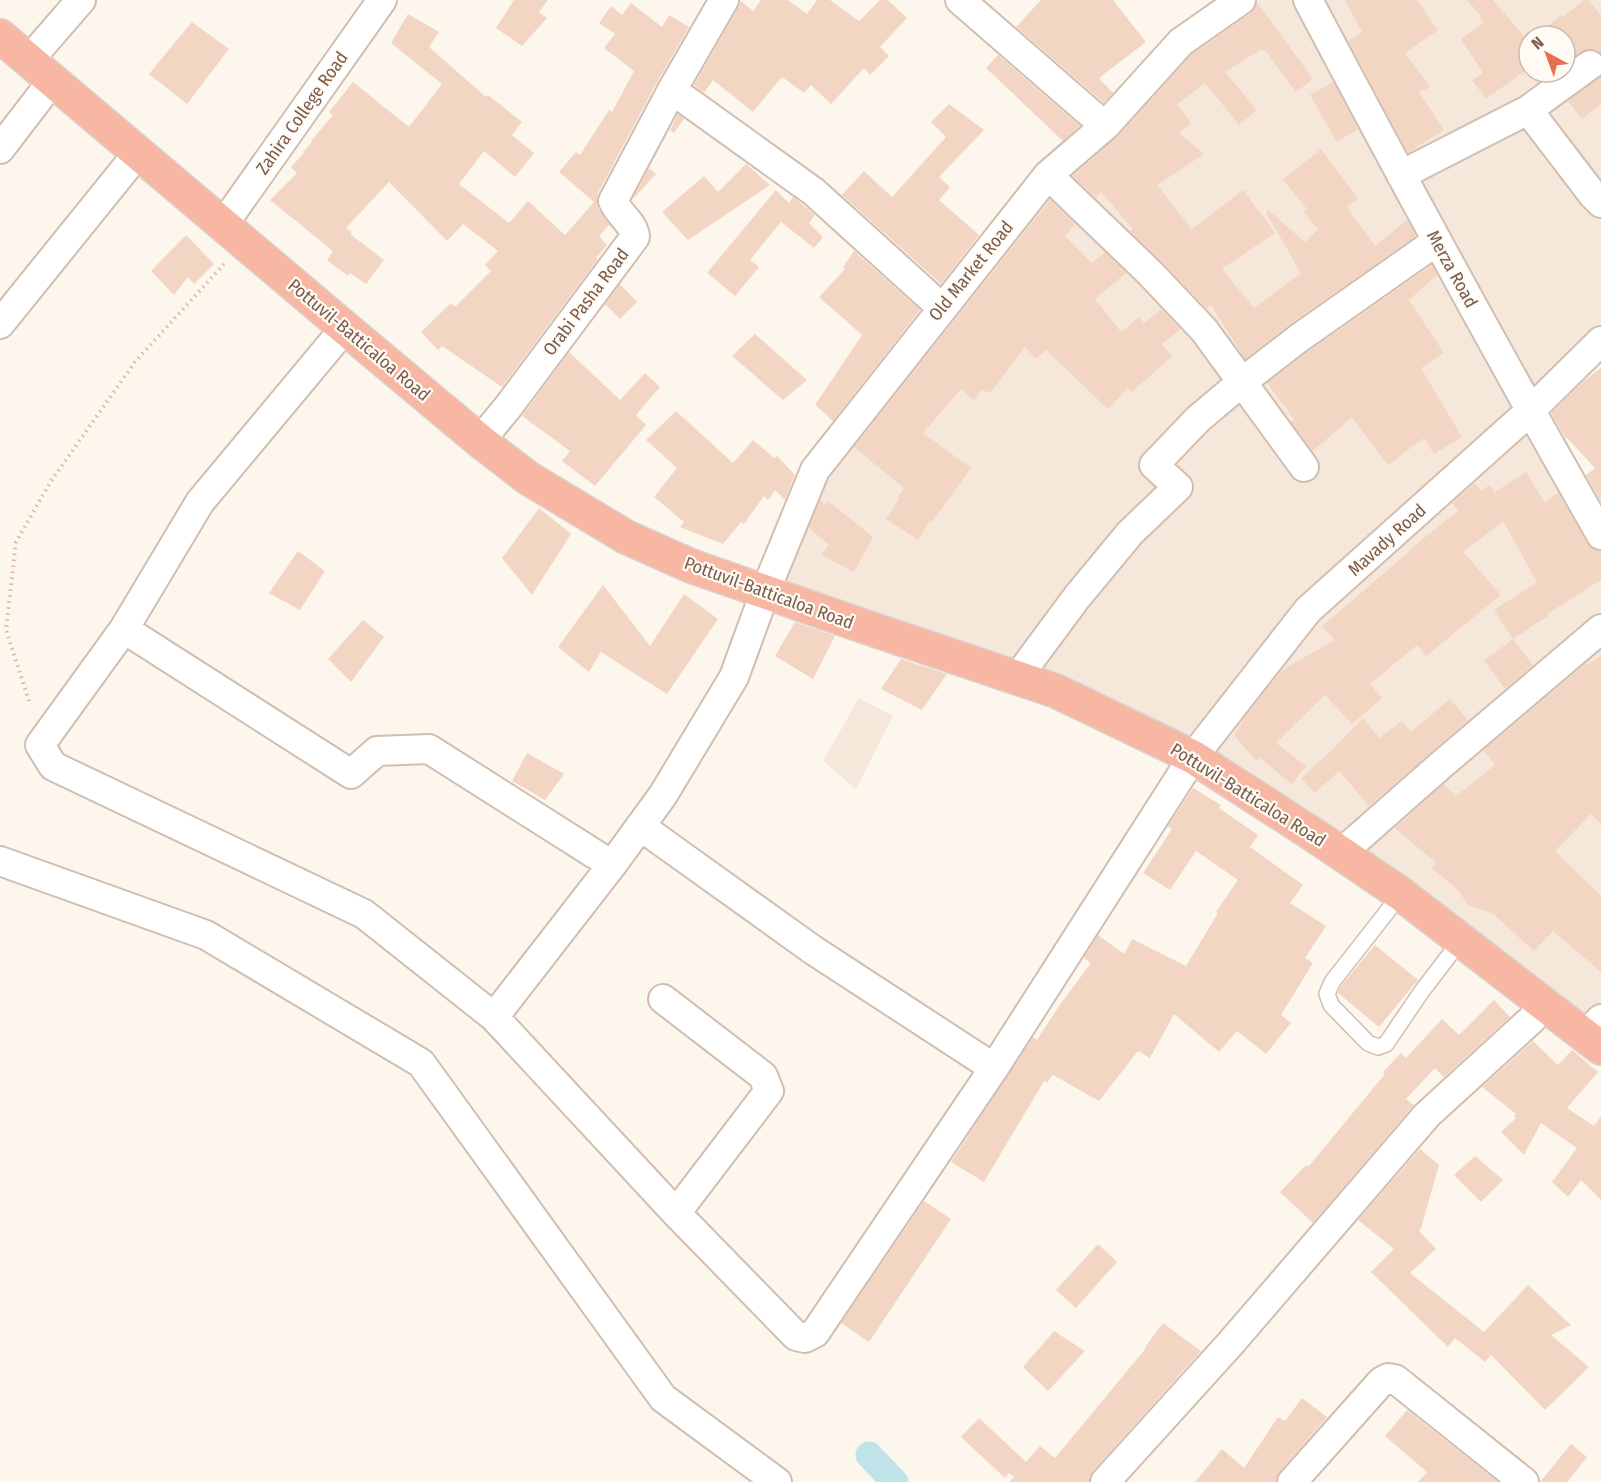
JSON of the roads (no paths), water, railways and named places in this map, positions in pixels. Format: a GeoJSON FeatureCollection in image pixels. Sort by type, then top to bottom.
{"type":"FeatureCollection","features":[{"type":"Feature","properties":{"kind":"highway","name":"Pottuvil-Batticaloa Road"},"geometry":{"type":"LineString","coordinates":[[0,36],[345,328],[480,441],[528,478],[626,537],[692,566],[1056,691],[1193,757],[1401,894],[1543,1003],[1596,1034]]}},
{"type":"Feature","properties":{"kind":"street"},"geometry":{"type":"LineString","coordinates":[[0,149],[81,0]]}},
{"type":"Feature","properties":{"kind":"street","name":"Zahira College Road"},"geometry":{"type":"LineString","coordinates":[[233,234],[382,0]]}},
{"type":"Feature","properties":{"kind":"street","name":"Orabi Pasha Road"},"geometry":{"type":"LineString","coordinates":[[480,441],[635,237],[635,231],[616,209],[613,201],[672,90],[724,0]]}},
{"type":"Feature","properties":{"kind":"street"},"geometry":{"type":"LineString","coordinates":[[960,0],[1105,126]]}},
{"type":"Feature","properties":{"kind":"street","name":"Old Market Road"},"geometry":{"type":"LineString","coordinates":[[494,1017],[612,865],[663,795],[734,677],[765,592],[815,470],[1048,175],[1105,126],[1181,42],[1241,0]]}},
{"type":"Feature","properties":{"kind":"street","name":"Merza Road"},"geometry":{"type":"LineString","coordinates":[[1308,0],[1530,411],[1601,535]]}},
{"type":"Feature","properties":{"kind":"street"},"geometry":{"type":"LineString","coordinates":[[1401,175],[1528,110],[1590,65]]}},
{"type":"Feature","properties":{"kind":"street"},"geometry":{"type":"LineString","coordinates":[[672,90],[814,192],[942,308]]}},
{"type":"Feature","properties":{"kind":"street"},"geometry":{"type":"LineString","coordinates":[[1528,110],[1601,203]]}},
{"type":"Feature","properties":{"kind":"street"},"geometry":{"type":"LineString","coordinates":[[0,324],[138,153]]}},
{"type":"Feature","properties":{"kind":"street"},"geometry":{"type":"LineString","coordinates":[[1048,175],[1150,273],[1204,330],[1304,467]]}},
{"type":"Feature","properties":{"kind":"street"},"geometry":{"type":"LineString","coordinates":[[1017,678],[1077,597],[1130,533],[1178,488],[1154,465],[1198,419],[1299,338],[1437,241]]}},
{"type":"Feature","properties":{"kind":"street"},"geometry":{"type":"LineString","coordinates":[[345,328],[200,502],[124,629],[351,774],[377,751],[429,749],[612,865]]}},
{"type":"Feature","properties":{"kind":"street","name":"Mavady Road"},"geometry":{"type":"LineString","coordinates":[[124,629],[40,745],[53,766],[364,914],[494,1017],[676,1213],[796,1336],[805,1338],[815,1333],[994,1068],[1193,757],[1308,610],[1530,411],[1601,341]]}},
{"type":"Feature","properties":{"kind":"street"},"geometry":{"type":"LineString","coordinates":[[1340,854],[1440,765],[1601,629]]}},
{"type":"Feature","properties":{"kind":"street"},"geometry":{"type":"LineString","coordinates":[[640,826],[813,950],[994,1068]]}},
{"type":"Feature","properties":{"kind":"street"},"geometry":{"type":"LineString","coordinates":[[0,861],[206,936],[421,1063],[663,1398],[777,1482]]}},
{"type":"Feature","properties":{"kind":"street"},"geometry":{"type":"LineString","coordinates":[[663,999],[763,1076],[770,1091],[676,1213]]}},
{"type":"Feature","properties":{"kind":"street"},"geometry":{"type":"LineString","coordinates":[[1105,1482],[1230,1344],[1427,1114],[1532,1018],[1543,1003]]}},
{"type":"Feature","properties":{"kind":"street"},"geometry":{"type":"LineString","coordinates":[[1292,1482],[1381,1382],[1388,1378],[1395,1379],[1516,1479]]}},
{"type":"Feature","properties":{"kind":"lane"},"geometry":{"type":"LineString","coordinates":[[1401,894],[1332,982],[1327,994],[1331,1005],[1368,1043],[1378,1047],[1386,1044],[1422,991],[1461,940]]}},
{"type":"Feature","properties":{"kind":"waterway"},"geometry":{"type":"LineString","coordinates":[[869,1455],[895,1482]]}}]}
